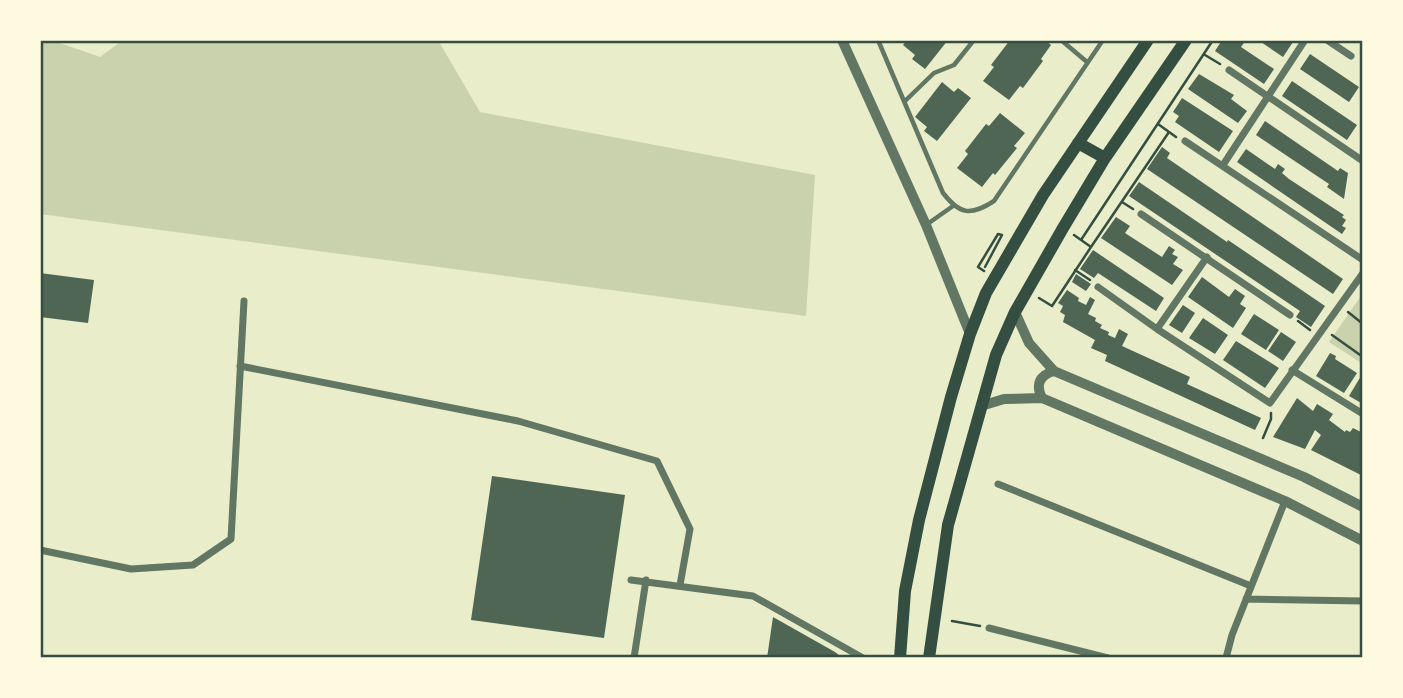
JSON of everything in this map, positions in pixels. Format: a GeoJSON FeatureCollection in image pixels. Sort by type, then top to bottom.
{"type":"FeatureCollection","features":[{"type":"Feature","properties":{"kind":"main road"},"geometry":{"type":"LineString","coordinates":[[900,658],[905,591],[919,520],[971,334],[994,278],[1043,195],[1148,40]]}},
{"type":"Feature","properties":{"kind":"main road"},"geometry":{"type":"LineString","coordinates":[[929,658],[948,525],[996,355],[1015,312],[1105,158],[1186,40]]}},
{"type":"Feature","properties":{"kind":"main road"},"geometry":{"type":"LineString","coordinates":[[1078,143],[1105,158]]}},
{"type":"Feature","properties":{"kind":"street"},"geometry":{"type":"LineString","coordinates":[[842,40],[926,225],[971,334]]}},
{"type":"Feature","properties":{"kind":"street"},"geometry":{"type":"LineString","coordinates":[[1223,165],[1304,40]]}},
{"type":"Feature","properties":{"kind":"street"},"geometry":{"type":"LineString","coordinates":[[1327,40],[1351,56]]}},
{"type":"Feature","properties":{"kind":"street"},"geometry":{"type":"LineString","coordinates":[[1229,70],[1363,161]]}},
{"type":"Feature","properties":{"kind":"street"},"geometry":{"type":"LineString","coordinates":[[1185,141],[1363,260]]}},
{"type":"Feature","properties":{"kind":"street"},"geometry":{"type":"LineString","coordinates":[[1141,214],[1290,315]]}},
{"type":"Feature","properties":{"kind":"street"},"geometry":{"type":"LineString","coordinates":[[1157,329],[1207,257]]}},
{"type":"Feature","properties":{"kind":"street"},"geometry":{"type":"LineString","coordinates":[[1098,287],[1270,403],[1363,273]]}},
{"type":"Feature","properties":{"kind":"street"},"geometry":{"type":"LineString","coordinates":[[40,550],[131,569],[193,565],[231,539],[244,301]]}},
{"type":"Feature","properties":{"kind":"street"},"geometry":{"type":"LineString","coordinates":[[1015,312],[1029,343],[1054,371],[1304,477],[1363,507]]}},
{"type":"Feature","properties":{"kind":"street"},"geometry":{"type":"LineString","coordinates":[[240,366],[518,421],[657,461],[690,529],[680,585]]}},
{"type":"Feature","properties":{"kind":"street"},"geometry":{"type":"LineString","coordinates":[[1292,370],[1363,414]]}},
{"type":"Feature","properties":{"kind":"street"},"geometry":{"type":"LineString","coordinates":[[1042,398],[1038,390],[1039,381],[1045,374],[1054,371]]}},
{"type":"Feature","properties":{"kind":"street"},"geometry":{"type":"LineString","coordinates":[[981,407],[1004,399],[1042,398],[1285,501],[1363,541]]}},
{"type":"Feature","properties":{"kind":"street"},"geometry":{"type":"LineString","coordinates":[[998,484],[1251,586]]}},
{"type":"Feature","properties":{"kind":"street"},"geometry":{"type":"LineString","coordinates":[[1226,658],[1245,599],[1285,501]]}},
{"type":"Feature","properties":{"kind":"street"},"geometry":{"type":"LineString","coordinates":[[631,580],[753,596],[863,658]]}},
{"type":"Feature","properties":{"kind":"street"},"geometry":{"type":"LineString","coordinates":[[634,658],[646,580]]}},
{"type":"Feature","properties":{"kind":"street"},"geometry":{"type":"LineString","coordinates":[[1245,599],[1363,601]]}},
{"type":"Feature","properties":{"kind":"street"},"geometry":{"type":"LineString","coordinates":[[989,628],[1108,658]]}},
{"type":"Feature","properties":{"kind":"lane"},"geometry":{"type":"LineString","coordinates":[[878,40],[943,192],[953,206],[968,212],[981,209],[994,201],[1103,40]]}},
{"type":"Feature","properties":{"kind":"lane"},"geometry":{"type":"LineString","coordinates":[[904,102],[934,73],[954,65],[974,40]]}},
{"type":"Feature","properties":{"kind":"lane"},"geometry":{"type":"LineString","coordinates":[[1061,40],[1087,62]]}},
{"type":"Feature","properties":{"kind":"lane"},"geometry":{"type":"LineString","coordinates":[[926,225],[953,206]]}},
{"type":"Feature","properties":{"kind":"path"},"geometry":{"type":"LineString","coordinates":[[1091,247],[1081,240],[1213,40]]}},
{"type":"Feature","properties":{"kind":"path"},"geometry":{"type":"LineString","coordinates":[[1204,54],[1229,70]]}},
{"type":"Feature","properties":{"kind":"path"},"geometry":{"type":"LineString","coordinates":[[1157,124],[1185,141]]}},
{"type":"Feature","properties":{"kind":"path"},"geometry":{"type":"LineString","coordinates":[[1052,306],[1169,132]]}},
{"type":"Feature","properties":{"kind":"path"},"geometry":{"type":"LineString","coordinates":[[984,267],[1002,235],[998,234],[978,267],[994,278]]}},
{"type":"Feature","properties":{"kind":"path"},"geometry":{"type":"LineString","coordinates":[[1075,270],[1098,287]]}},
{"type":"Feature","properties":{"kind":"path"},"geometry":{"type":"LineString","coordinates":[[1339,306],[1363,324]]}},
{"type":"Feature","properties":{"kind":"path"},"geometry":{"type":"LineString","coordinates":[[1290,315],[1363,357]]}},
{"type":"Feature","properties":{"kind":"path"},"geometry":{"type":"LineString","coordinates":[[1263,438],[1271,419],[1270,403]]}},
{"type":"Feature","properties":{"kind":"path"},"geometry":{"type":"LineString","coordinates":[[952,621],[989,628]]}},
{"type":"Feature","properties":{"kind":"green space"},"geometry":{"type":"Polygon","coordinates":[[[40,40],[51,40],[100,57],[123,40],[438,40],[480,112],[815,175],[806,316],[40,214],[40,40]]]}},
{"type":"Feature","properties":{"kind":"green space"},"geometry":{"type":"Polygon","coordinates":[[[1363,293],[1363,364],[1329,342],[1363,293]]]}},
{"type":"Feature","properties":{"kind":"building"},"geometry":{"type":"Polygon","coordinates":[[[907,40],[948,40],[925,69],[912,59],[915,55],[903,45],[907,40]]]}},
{"type":"Feature","properties":{"kind":"building"},"geometry":{"type":"Polygon","coordinates":[[[1010,40],[1045,40],[1051,45],[1023,88],[1020,86],[1009,100],[983,81],[994,67],[991,65],[1010,40]]]}},
{"type":"Feature","properties":{"kind":"building"},"geometry":{"type":"Polygon","coordinates":[[[1222,40],[1246,40],[1241,47],[1274,69],[1264,84],[1215,51],[1222,40]]]}},
{"type":"Feature","properties":{"kind":"building"},"geometry":{"type":"Polygon","coordinates":[[[1258,40],[1290,40],[1293,42],[1283,57],[1258,40]]]}},
{"type":"Feature","properties":{"kind":"building"},"geometry":{"type":"Polygon","coordinates":[[[1310,54],[1359,87],[1349,102],[1300,69],[1310,54]]]}},
{"type":"Feature","properties":{"kind":"building"},"geometry":{"type":"Polygon","coordinates":[[[1199,74],[1234,95],[1231,99],[1247,111],[1238,123],[1188,89],[1199,74]]]}},
{"type":"Feature","properties":{"kind":"building"},"geometry":{"type":"Polygon","coordinates":[[[1292,81],[1357,125],[1347,140],[1282,96],[1292,81]]]}},
{"type":"Feature","properties":{"kind":"building"},"geometry":{"type":"Polygon","coordinates":[[[942,82],[954,92],[958,88],[971,98],[937,141],[924,131],[927,127],[915,117],[942,82]]]}},
{"type":"Feature","properties":{"kind":"building"},"geometry":{"type":"Polygon","coordinates":[[[1182,98],[1233,131],[1219,152],[1175,122],[1179,116],[1173,112],[1182,98]]]}},
{"type":"Feature","properties":{"kind":"building"},"geometry":{"type":"Polygon","coordinates":[[[1000,113],[1025,133],[1014,146],[1017,148],[982,187],[957,168],[968,154],[965,151],[986,124],[989,126],[1000,113]]]}},
{"type":"Feature","properties":{"kind":"building"},"geometry":{"type":"Polygon","coordinates":[[[1265,121],[1338,171],[1340,168],[1348,173],[1344,199],[1327,187],[1329,184],[1256,135],[1265,121]]]}},
{"type":"Feature","properties":{"kind":"building"},"geometry":{"type":"Polygon","coordinates":[[[1162,147],[1170,153],[1167,158],[1343,279],[1333,294],[1147,169],[1162,147]]]}},
{"type":"Feature","properties":{"kind":"building"},"geometry":{"type":"Polygon","coordinates":[[[1246,149],[1275,169],[1278,164],[1285,169],[1282,173],[1289,179],[1344,215],[1342,217],[1346,220],[1342,226],[1346,228],[1342,234],[1237,162],[1246,149]]]}},
{"type":"Feature","properties":{"kind":"building"},"geometry":{"type":"Polygon","coordinates":[[[1139,182],[1325,306],[1311,327],[1296,317],[1300,311],[1129,196],[1139,182]]]}},
{"type":"Feature","properties":{"kind":"building"},"geometry":{"type":"Polygon","coordinates":[[[1116,217],[1130,226],[1125,233],[1162,257],[1169,246],[1175,250],[1172,254],[1178,257],[1173,264],[1183,270],[1172,285],[1101,238],[1116,217]]]}},
{"type":"Feature","properties":{"kind":"building"},"geometry":{"type":"Polygon","coordinates":[[[1093,250],[1164,298],[1156,311],[1098,273],[1094,278],[1080,269],[1093,250]]]}},
{"type":"Feature","properties":{"kind":"building"},"geometry":{"type":"Polygon","coordinates":[[[40,273],[94,280],[88,323],[40,317],[40,273]]]}},
{"type":"Feature","properties":{"kind":"building"},"geometry":{"type":"Polygon","coordinates":[[[1076,274],[1091,284],[1086,291],[1072,282],[1076,274]]]}},
{"type":"Feature","properties":{"kind":"building"},"geometry":{"type":"Polygon","coordinates":[[[1202,277],[1229,297],[1235,289],[1245,296],[1240,304],[1246,308],[1233,328],[1188,297],[1202,277]]]}},
{"type":"Feature","properties":{"kind":"building"},"geometry":{"type":"Polygon","coordinates":[[[1067,290],[1086,305],[1090,297],[1095,300],[1088,314],[1096,318],[1095,321],[1102,325],[1100,328],[1109,332],[1108,335],[1115,338],[1119,329],[1128,334],[1122,346],[1190,377],[1187,384],[1261,418],[1255,430],[1105,361],[1107,355],[1091,348],[1095,340],[1063,322],[1065,315],[1060,312],[1063,306],[1058,303],[1067,290]]]}},
{"type":"Feature","properties":{"kind":"building"},"geometry":{"type":"Polygon","coordinates":[[[1183,305],[1195,313],[1182,333],[1169,325],[1183,305]]]}},
{"type":"Feature","properties":{"kind":"building"},"geometry":{"type":"Polygon","coordinates":[[[1254,314],[1279,330],[1266,350],[1241,334],[1254,314]]]}},
{"type":"Feature","properties":{"kind":"building"},"geometry":{"type":"Polygon","coordinates":[[[1203,318],[1228,335],[1215,354],[1189,338],[1203,318]]]}},
{"type":"Feature","properties":{"kind":"building"},"geometry":{"type":"Polygon","coordinates":[[[1281,332],[1296,342],[1283,361],[1268,351],[1281,332]]]}},
{"type":"Feature","properties":{"kind":"building"},"geometry":{"type":"Polygon","coordinates":[[[1236,341],[1279,368],[1265,388],[1223,360],[1236,341]]]}},
{"type":"Feature","properties":{"kind":"building"},"geometry":{"type":"Polygon","coordinates":[[[1330,353],[1357,373],[1344,393],[1316,376],[1330,353]]]}},
{"type":"Feature","properties":{"kind":"building"},"geometry":{"type":"Polygon","coordinates":[[[1361,376],[1363,377],[1363,404],[1349,396],[1361,376]]]}},
{"type":"Feature","properties":{"kind":"building"},"geometry":{"type":"Polygon","coordinates":[[[1297,398],[1313,411],[1317,404],[1333,414],[1329,420],[1345,432],[1350,432],[1353,428],[1363,433],[1360,438],[1363,440],[1363,476],[1311,450],[1321,435],[1315,430],[1305,449],[1273,437],[1297,398]]]}},
{"type":"Feature","properties":{"kind":"building"},"geometry":{"type":"Polygon","coordinates":[[[492,476],[625,495],[604,638],[471,620],[492,476]]]}},
{"type":"Feature","properties":{"kind":"building"},"geometry":{"type":"Polygon","coordinates":[[[773,617],[835,652],[843,658],[767,658],[773,617]]]}}]}
